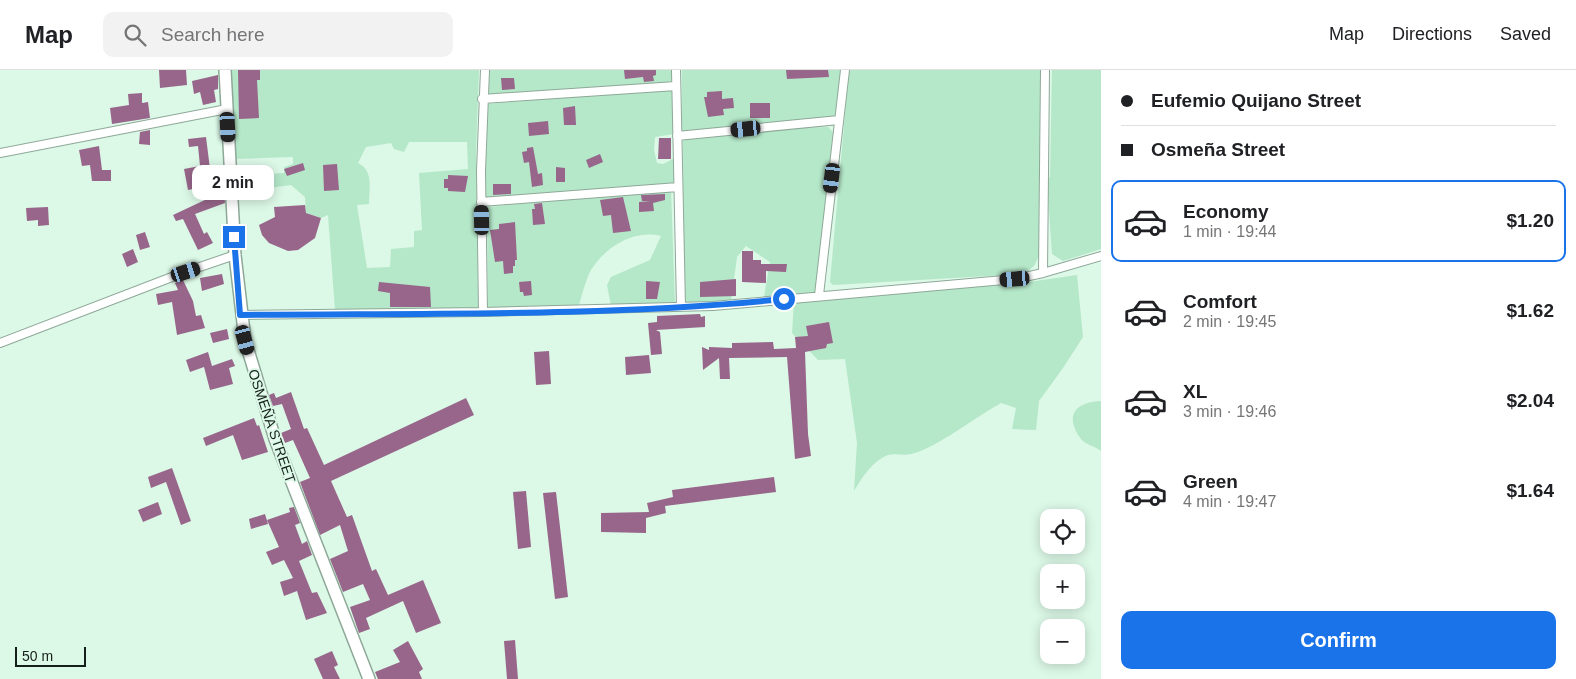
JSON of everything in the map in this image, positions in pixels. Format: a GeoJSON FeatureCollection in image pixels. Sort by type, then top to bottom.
{"type":"FeatureCollection","features":[{"type":"Feature","properties":{"kind":"main road","name":"OSMEÑA STREET"},"geometry":{"type":"LineString","coordinates":[[225,70],[240,315],[250,358],[275,439],[369,679]]}},
{"type":"Feature","properties":{"kind":"street"},"geometry":{"type":"LineString","coordinates":[[483,312],[481,202],[482,99],[485,70]]}},
{"type":"Feature","properties":{"kind":"street"},"geometry":{"type":"LineString","coordinates":[[676,70],[681,307]]}},
{"type":"Feature","properties":{"kind":"street"},"geometry":{"type":"LineString","coordinates":[[819,295],[845,70]]}},
{"type":"Feature","properties":{"kind":"street"},"geometry":{"type":"LineString","coordinates":[[1043,273],[1045,70]]}},
{"type":"Feature","properties":{"kind":"street"},"geometry":{"type":"LineString","coordinates":[[482,99],[676,86]]}},
{"type":"Feature","properties":{"kind":"street"},"geometry":{"type":"LineString","coordinates":[[0,154],[227,109]]}},
{"type":"Feature","properties":{"kind":"street"},"geometry":{"type":"LineString","coordinates":[[677,136],[839,120]]}},
{"type":"Feature","properties":{"kind":"street"},"geometry":{"type":"LineString","coordinates":[[481,202],[678,187]]}},
{"type":"Feature","properties":{"kind":"street"},"geometry":{"type":"LineString","coordinates":[[0,343],[186,272],[235,256]]}},
{"type":"Feature","properties":{"kind":"street"},"geometry":{"type":"LineString","coordinates":[[240,315],[681,307],[1015,279],[1101,256]]}},
{"type":"Feature","properties":{"kind":"green space"},"geometry":{"type":"Polygon","coordinates":[[[227,70],[479,70],[476,150],[478,307],[471,310],[335,310],[328,215],[321,218],[306,213],[305,197],[291,185],[269,188],[267,174],[284,173],[284,167],[293,164],[293,157],[231,159],[227,70]],[[409,142],[404,152],[394,149],[391,143],[366,147],[358,163],[363,166],[369,175],[369,204],[357,205],[367,268],[390,267],[391,249],[414,247],[414,231],[422,230],[419,173],[468,169],[467,142],[409,142]]]}},
{"type":"Feature","properties":{"kind":"green space"},"geometry":{"type":"Polygon","coordinates":[[[489,70],[673,70],[673,83],[487,96],[489,70]]]}},
{"type":"Feature","properties":{"kind":"green space"},"geometry":{"type":"Polygon","coordinates":[[[682,70],[841,70],[835,116],[686,134],[682,132],[682,70]]]}},
{"type":"Feature","properties":{"kind":"green space"},"geometry":{"type":"Polygon","coordinates":[[[849,70],[1041,70],[1039,256],[1034,266],[1024,274],[833,285],[830,282],[849,70]]]}},
{"type":"Feature","properties":{"kind":"green space"},"geometry":{"type":"Polygon","coordinates":[[[1052,70],[1101,70],[1101,249],[1063,261],[1052,254],[1047,181],[1050,177],[1052,70]]]}},
{"type":"Feature","properties":{"kind":"green space"},"geometry":{"type":"Polygon","coordinates":[[[673,89],[674,134],[655,137],[654,150],[657,163],[663,164],[675,158],[675,182],[671,184],[513,197],[484,197],[487,104],[673,89]]]}},
{"type":"Feature","properties":{"kind":"green space"},"geometry":{"type":"Polygon","coordinates":[[[828,127],[833,132],[816,292],[764,297],[770,262],[746,246],[737,257],[731,301],[687,303],[684,296],[683,141],[688,137],[772,129],[828,127]]]}},
{"type":"Feature","properties":{"kind":"green space"},"geometry":{"type":"Polygon","coordinates":[[[671,189],[675,304],[611,306],[607,285],[611,277],[650,260],[661,236],[641,235],[612,247],[597,262],[589,274],[578,308],[488,311],[487,207],[671,189]]]}},
{"type":"Feature","properties":{"kind":"green space"},"geometry":{"type":"Polygon","coordinates":[[[1077,275],[1083,337],[1039,401],[1036,430],[1012,429],[1016,408],[1001,403],[932,446],[908,455],[891,454],[882,458],[868,470],[854,491],[857,443],[845,359],[818,360],[792,333],[794,302],[1022,283],[1077,275]]]}},
{"type":"Feature","properties":{"kind":"green space"},"geometry":{"type":"Polygon","coordinates":[[[1101,401],[1101,451],[1081,439],[1073,424],[1073,417],[1079,407],[1101,401]]]}},
{"type":"Feature","properties":{"kind":"building"},"geometry":{"type":"Polygon","coordinates":[[[159,70],[186,70],[187,85],[160,88],[159,70]]]}},
{"type":"Feature","properties":{"kind":"building"},"geometry":{"type":"Polygon","coordinates":[[[238,70],[260,70],[260,80],[257,80],[259,118],[239,119],[238,70]]]}},
{"type":"Feature","properties":{"kind":"building"},"geometry":{"type":"Polygon","coordinates":[[[624,70],[656,70],[656,75],[653,76],[654,81],[644,82],[643,77],[625,79],[624,70]]]}},
{"type":"Feature","properties":{"kind":"building"},"geometry":{"type":"Polygon","coordinates":[[[786,70],[828,70],[829,77],[787,79],[786,70]]]}},
{"type":"Feature","properties":{"kind":"building"},"geometry":{"type":"Polygon","coordinates":[[[218,75],[218,89],[214,90],[216,102],[203,105],[200,92],[194,94],[192,81],[218,75]]]}},
{"type":"Feature","properties":{"kind":"building"},"geometry":{"type":"Polygon","coordinates":[[[501,78],[514,78],[515,89],[502,90],[501,78]]]}},
{"type":"Feature","properties":{"kind":"building"},"geometry":{"type":"Polygon","coordinates":[[[722,91],[722,99],[733,98],[734,108],[723,109],[724,115],[708,117],[704,97],[707,97],[707,92],[722,91]]]}},
{"type":"Feature","properties":{"kind":"building"},"geometry":{"type":"Polygon","coordinates":[[[142,93],[142,103],[148,102],[150,118],[112,124],[110,108],[129,105],[128,94],[142,93]]]}},
{"type":"Feature","properties":{"kind":"building"},"geometry":{"type":"Polygon","coordinates":[[[750,103],[770,103],[770,118],[750,118],[750,103]]]}},
{"type":"Feature","properties":{"kind":"building"},"geometry":{"type":"Polygon","coordinates":[[[575,106],[576,125],[564,125],[563,108],[575,106]]]}},
{"type":"Feature","properties":{"kind":"building"},"geometry":{"type":"Polygon","coordinates":[[[548,121],[549,134],[529,136],[528,123],[548,121]]]}},
{"type":"Feature","properties":{"kind":"building"},"geometry":{"type":"Polygon","coordinates":[[[150,130],[150,145],[139,144],[140,132],[150,130]]]}},
{"type":"Feature","properties":{"kind":"building"},"geometry":{"type":"Polygon","coordinates":[[[206,137],[210,169],[219,167],[222,183],[188,190],[184,169],[200,166],[198,146],[189,147],[188,139],[206,137]]]}},
{"type":"Feature","properties":{"kind":"building"},"geometry":{"type":"Polygon","coordinates":[[[659,138],[671,138],[671,159],[658,159],[659,138]]]}},
{"type":"Feature","properties":{"kind":"building"},"geometry":{"type":"Polygon","coordinates":[[[99,146],[102,170],[111,170],[111,181],[92,181],[90,165],[82,166],[79,150],[99,146]]]}},
{"type":"Feature","properties":{"kind":"building"},"geometry":{"type":"Polygon","coordinates":[[[533,147],[538,174],[542,173],[543,185],[532,187],[529,162],[524,163],[522,152],[527,151],[527,148],[533,147]]]}},
{"type":"Feature","properties":{"kind":"building"},"geometry":{"type":"Polygon","coordinates":[[[600,154],[603,162],[589,168],[586,160],[600,154]]]}},
{"type":"Feature","properties":{"kind":"building"},"geometry":{"type":"Polygon","coordinates":[[[303,163],[305,170],[287,176],[284,169],[303,163]]]}},
{"type":"Feature","properties":{"kind":"building"},"geometry":{"type":"Polygon","coordinates":[[[337,164],[339,190],[324,191],[323,165],[337,164]]]}},
{"type":"Feature","properties":{"kind":"building"},"geometry":{"type":"Polygon","coordinates":[[[556,167],[565,168],[565,182],[556,182],[556,167]]]}},
{"type":"Feature","properties":{"kind":"building"},"geometry":{"type":"Polygon","coordinates":[[[448,175],[468,176],[465,192],[448,191],[448,188],[444,188],[444,179],[448,179],[448,175]]]}},
{"type":"Feature","properties":{"kind":"building"},"geometry":{"type":"Polygon","coordinates":[[[493,184],[511,184],[511,194],[493,195],[493,184]]]}},
{"type":"Feature","properties":{"kind":"building"},"geometry":{"type":"Polygon","coordinates":[[[224,191],[225,203],[195,214],[204,234],[207,232],[213,243],[198,250],[183,219],[176,221],[173,215],[224,191]]]}},
{"type":"Feature","properties":{"kind":"building"},"geometry":{"type":"Polygon","coordinates":[[[665,194],[665,200],[653,203],[654,211],[639,212],[639,202],[651,201],[642,201],[641,195],[665,194]]]}},
{"type":"Feature","properties":{"kind":"building"},"geometry":{"type":"Polygon","coordinates":[[[623,197],[631,231],[613,233],[611,215],[603,216],[600,200],[623,197]]]}},
{"type":"Feature","properties":{"kind":"building"},"geometry":{"type":"Polygon","coordinates":[[[542,203],[545,224],[533,225],[532,209],[535,209],[534,204],[542,203]]]}},
{"type":"Feature","properties":{"kind":"building"},"geometry":{"type":"Polygon","coordinates":[[[305,205],[306,213],[321,218],[315,238],[298,250],[288,251],[269,243],[262,235],[259,225],[275,217],[274,207],[305,205]]]}},
{"type":"Feature","properties":{"kind":"building"},"geometry":{"type":"Polygon","coordinates":[[[48,207],[49,225],[38,226],[38,220],[27,221],[26,208],[48,207]]]}},
{"type":"Feature","properties":{"kind":"building"},"geometry":{"type":"Polygon","coordinates":[[[515,222],[517,260],[515,260],[515,266],[513,266],[513,273],[504,274],[503,261],[495,262],[490,230],[499,229],[499,224],[515,222]]]}},
{"type":"Feature","properties":{"kind":"building"},"geometry":{"type":"Polygon","coordinates":[[[145,232],[150,247],[140,250],[136,235],[145,232]]]}},
{"type":"Feature","properties":{"kind":"building"},"geometry":{"type":"Polygon","coordinates":[[[133,249],[138,262],[127,267],[122,254],[133,249]]]}},
{"type":"Feature","properties":{"kind":"building"},"geometry":{"type":"Polygon","coordinates":[[[742,251],[753,251],[753,260],[761,260],[761,264],[787,264],[786,272],[766,271],[766,283],[742,282],[742,251]]]}},
{"type":"Feature","properties":{"kind":"building"},"geometry":{"type":"Polygon","coordinates":[[[222,274],[224,284],[202,291],[200,278],[222,274]]]}},
{"type":"Feature","properties":{"kind":"building"},"geometry":{"type":"Polygon","coordinates":[[[736,279],[736,296],[700,297],[700,282],[736,279]]]}},
{"type":"Feature","properties":{"kind":"building"},"geometry":{"type":"Polygon","coordinates":[[[183,280],[193,301],[196,316],[201,315],[205,328],[177,335],[172,302],[158,305],[156,294],[178,290],[175,283],[183,280]]]}},
{"type":"Feature","properties":{"kind":"building"},"geometry":{"type":"Polygon","coordinates":[[[531,281],[532,295],[524,296],[523,292],[520,292],[519,282],[531,281]]]}},
{"type":"Feature","properties":{"kind":"building"},"geometry":{"type":"Polygon","coordinates":[[[646,281],[660,282],[657,299],[646,299],[646,281]]]}},
{"type":"Feature","properties":{"kind":"building"},"geometry":{"type":"Polygon","coordinates":[[[379,282],[430,287],[431,307],[390,307],[390,293],[378,291],[379,282]]]}},
{"type":"Feature","properties":{"kind":"building"},"geometry":{"type":"Polygon","coordinates":[[[700,314],[701,317],[705,316],[705,327],[656,330],[660,332],[662,354],[651,355],[648,323],[657,322],[657,316],[700,314]]]}},
{"type":"Feature","properties":{"kind":"building"},"geometry":{"type":"Polygon","coordinates":[[[829,322],[833,343],[827,344],[826,348],[805,352],[808,434],[811,456],[795,459],[787,357],[729,358],[730,379],[720,379],[719,358],[703,370],[702,347],[709,350],[709,347],[732,348],[732,343],[773,342],[774,349],[796,348],[795,337],[808,336],[806,326],[829,322]]]}},
{"type":"Feature","properties":{"kind":"building"},"geometry":{"type":"Polygon","coordinates":[[[227,329],[229,339],[213,343],[210,333],[227,329]]]}},
{"type":"Feature","properties":{"kind":"building"},"geometry":{"type":"Polygon","coordinates":[[[549,351],[551,384],[536,385],[534,352],[549,351]]]}},
{"type":"Feature","properties":{"kind":"building"},"geometry":{"type":"Polygon","coordinates":[[[208,352],[212,366],[232,359],[235,366],[229,368],[233,384],[210,390],[204,367],[190,372],[186,360],[208,352]]]}},
{"type":"Feature","properties":{"kind":"building"},"geometry":{"type":"Polygon","coordinates":[[[649,355],[651,373],[626,375],[625,357],[649,355]]]}},
{"type":"Feature","properties":{"kind":"building"},"geometry":{"type":"Polygon","coordinates":[[[291,392],[304,429],[307,428],[324,465],[466,398],[474,415],[331,481],[347,517],[352,515],[372,571],[376,569],[388,595],[423,580],[441,623],[416,633],[403,601],[366,618],[370,629],[359,633],[350,607],[370,600],[363,584],[343,592],[330,559],[348,551],[340,525],[320,535],[300,482],[310,478],[293,440],[285,443],[282,437],[281,433],[291,429],[282,404],[273,406],[269,395],[274,393],[276,398],[291,392]]]}},
{"type":"Feature","properties":{"kind":"building"},"geometry":{"type":"Polygon","coordinates":[[[254,418],[257,426],[259,425],[268,452],[242,460],[233,435],[206,446],[203,438],[254,418]]]}},
{"type":"Feature","properties":{"kind":"building"},"geometry":{"type":"Polygon","coordinates":[[[172,468],[191,521],[181,525],[166,482],[151,488],[148,477],[172,468]]]}},
{"type":"Feature","properties":{"kind":"building"},"geometry":{"type":"Polygon","coordinates":[[[774,477],[776,492],[665,506],[666,513],[646,518],[646,533],[601,532],[601,513],[649,512],[647,503],[673,497],[672,490],[774,477]]]}},
{"type":"Feature","properties":{"kind":"building"},"geometry":{"type":"Polygon","coordinates":[[[526,491],[531,547],[518,549],[513,492],[526,491]]]}},
{"type":"Feature","properties":{"kind":"building"},"geometry":{"type":"Polygon","coordinates":[[[556,492],[568,597],[555,599],[543,493],[556,492]]]}},
{"type":"Feature","properties":{"kind":"building"},"geometry":{"type":"Polygon","coordinates":[[[158,502],[162,514],[143,522],[138,510],[158,502]]]}},
{"type":"Feature","properties":{"kind":"building"},"geometry":{"type":"Polygon","coordinates":[[[294,507],[300,523],[295,525],[302,544],[307,541],[312,555],[299,561],[312,593],[317,592],[327,613],[306,620],[297,591],[284,596],[280,582],[293,578],[284,560],[272,565],[266,552],[279,547],[267,520],[290,512],[289,508],[294,507]]]}},
{"type":"Feature","properties":{"kind":"building"},"geometry":{"type":"Polygon","coordinates":[[[265,514],[268,524],[251,529],[249,519],[265,514]]]}},
{"type":"Feature","properties":{"kind":"building"},"geometry":{"type":"Polygon","coordinates":[[[515,640],[518,679],[507,679],[504,641],[515,640]]]}},
{"type":"Feature","properties":{"kind":"building"},"geometry":{"type":"Polygon","coordinates":[[[408,641],[423,669],[419,672],[422,679],[378,679],[375,672],[400,662],[393,650],[408,641]]]}},
{"type":"Feature","properties":{"kind":"building"},"geometry":{"type":"Polygon","coordinates":[[[332,651],[338,665],[334,667],[340,679],[323,679],[314,659],[332,651]]]}},
{"type":"Feature","properties":{"kind":"route"},"geometry":{"type":"LineString","coordinates":[[234,237],[240,315],[681,307],[784,299]]}}]}
